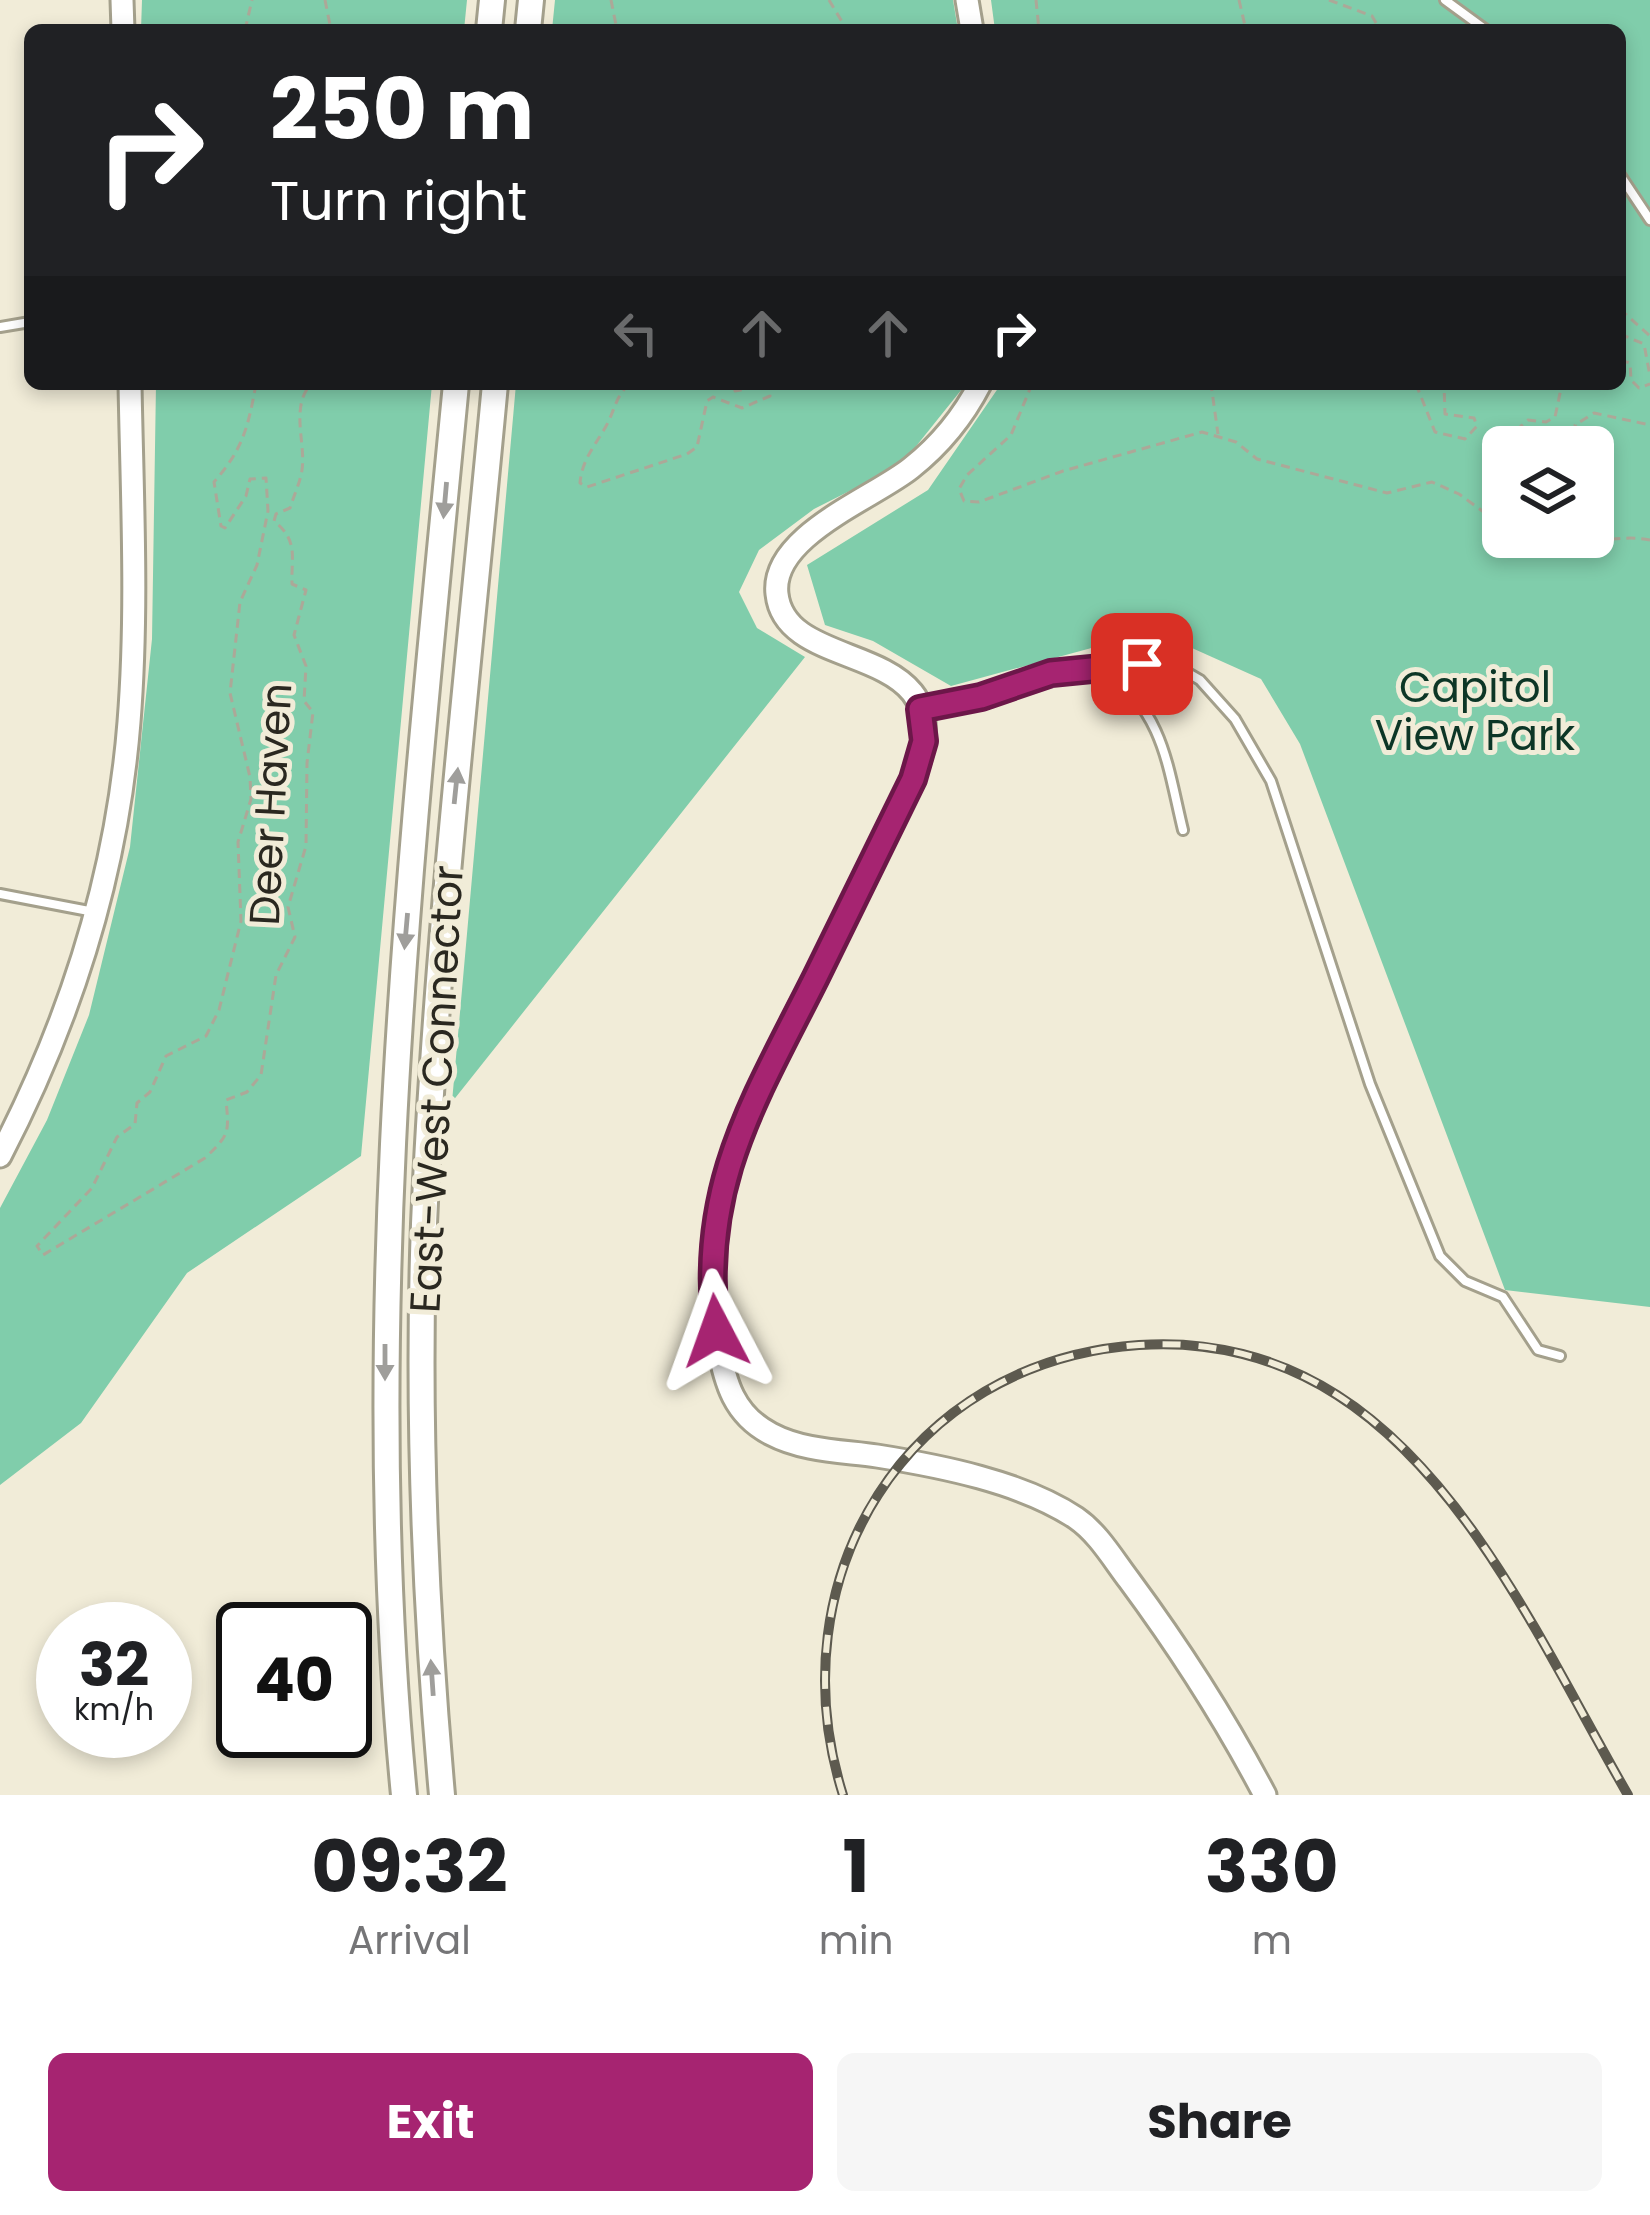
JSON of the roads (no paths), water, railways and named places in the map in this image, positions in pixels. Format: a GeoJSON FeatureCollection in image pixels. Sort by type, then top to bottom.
{"type":"FeatureCollection","features":[{"type":"Feature","properties":{"kind":"main road","name":"East-West Connector"},"geometry":{"type":"LineString","coordinates":[[404,1795],[387,1508],[386,1232],[398,1024],[455,390]]}},
{"type":"Feature","properties":{"kind":"main road","name":"East-West Connector"},"geometry":{"type":"LineString","coordinates":[[442,1795],[423,1479],[424,1226],[439,976],[494,390]]}},
{"type":"Feature","properties":{"kind":"street"},"geometry":{"type":"LineString","coordinates":[[0,1156],[53,1042],[96,912],[121,791],[132,675],[130,390]]}},
{"type":"Feature","properties":{"kind":"street"},"geometry":{"type":"LineString","coordinates":[[976,390],[934,448],[900,477],[817,528],[796,547],[778,576],[780,608],[794,626],[893,673],[920,709],[924,741],[913,779],[768,1070],[724,1178],[713,1231],[712,1286],[728,1389],[745,1416],[783,1440],[901,1460],[991,1484],[1034,1497],[1076,1519],[1099,1539],[1168,1632],[1264,1795]]}},
{"type":"Feature","properties":{"kind":"lane"},"geometry":{"type":"LineString","coordinates":[[1445,0],[1478,24]]}},
{"type":"Feature","properties":{"kind":"lane"},"geometry":{"type":"LineString","coordinates":[[1626,184],[1650,220]]}},
{"type":"Feature","properties":{"kind":"lane"},"geometry":{"type":"LineString","coordinates":[[920,709],[981,697],[1051,673],[1176,666],[1200,680],[1235,719],[1271,782],[1370,1084],[1440,1256],[1465,1281],[1503,1297],[1538,1350],[1560,1356]]}},
{"type":"Feature","properties":{"kind":"lane"},"geometry":{"type":"LineString","coordinates":[[1103,668],[1135,692],[1148,710],[1159,734],[1183,830]]}},
{"type":"Feature","properties":{"kind":"lane"},"geometry":{"type":"LineString","coordinates":[[0,894],[96,912]]}},
{"type":"Feature","properties":{"kind":"railway"},"geometry":{"type":"LineString","coordinates":[[843,1795],[827,1714],[828,1635],[845,1561],[878,1495],[925,1437],[985,1392],[1057,1360],[1165,1344],[1242,1354],[1291,1370],[1337,1395],[1385,1431],[1468,1524],[1504,1577],[1628,1795]]}},
{"type":"Feature","properties":{"kind":"park label","name":"Capitol View Park"},"geometry":{"type":"Point","coordinates":[1475,711]}}]}
